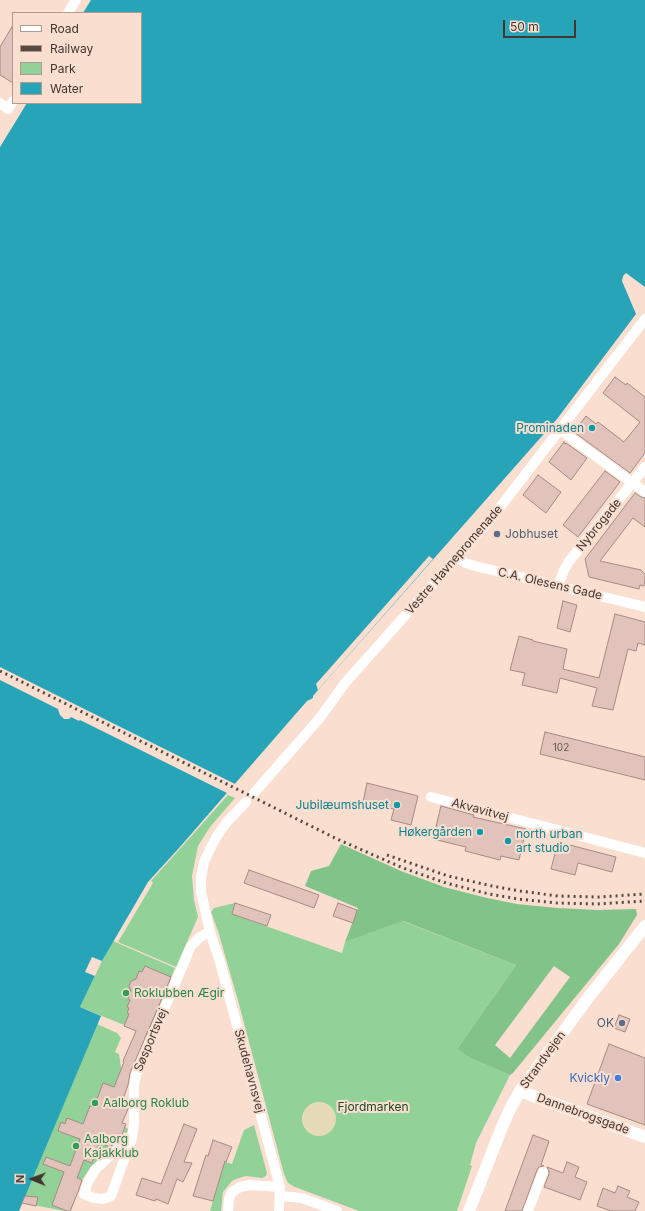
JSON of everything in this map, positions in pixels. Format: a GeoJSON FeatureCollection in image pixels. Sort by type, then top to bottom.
{"type":"FeatureCollection","features":[{"type":"Feature","properties":{"kind":"street"},"geometry":{"type":"LineString","coordinates":[[69,12],[76,0]]}},
{"type":"Feature","properties":{"kind":"street","name":"Vestre Havnepromenade"},"geometry":{"type":"LineString","coordinates":[[254,793],[319,719],[345,683],[491,519],[645,319]]}},
{"type":"Feature","properties":{"kind":"street"},"geometry":{"type":"LineString","coordinates":[[560,430],[645,492]]}},
{"type":"Feature","properties":{"kind":"street","name":"Nybrogade"},"geometry":{"type":"LineString","coordinates":[[558,586],[564,570],[570,560],[645,467]]}},
{"type":"Feature","properties":{"kind":"street","name":"C.A. Olesens Gade"},"geometry":{"type":"LineString","coordinates":[[458,556],[465,563],[475,566],[645,607]]}},
{"type":"Feature","properties":{"kind":"street","name":"Akvavitvej"},"geometry":{"type":"LineString","coordinates":[[431,797],[645,852]]}},
{"type":"Feature","properties":{"kind":"street"},"geometry":{"type":"LineString","coordinates":[[210,932],[201,892],[201,877],[204,862],[217,836],[226,823],[246,802]]}},
{"type":"Feature","properties":{"kind":"street","name":"Strandvejen"},"geometry":{"type":"LineString","coordinates":[[469,1211],[502,1127],[520,1091],[597,986],[645,926]]}},
{"type":"Feature","properties":{"kind":"street","name":"Søsportsvej"},"geometry":{"type":"LineString","coordinates":[[132,1138],[117,1149],[95,1170],[88,1182],[84,1194],[94,1198],[103,1199],[111,1196],[132,1138],[134,1124],[134,1086],[136,1075],[191,946],[200,937],[210,932]]}},
{"type":"Feature","properties":{"kind":"street","name":"Skudehavnsvej"},"geometry":{"type":"LineString","coordinates":[[210,932],[220,962],[280,1191],[279,1211]]}},
{"type":"Feature","properties":{"kind":"street","name":"Dannebrogsgade"},"geometry":{"type":"LineString","coordinates":[[520,1091],[645,1137]]}},
{"type":"Feature","properties":{"kind":"street"},"geometry":{"type":"LineString","coordinates":[[532,1210],[543,1172]]}},
{"type":"Feature","properties":{"kind":"street"},"geometry":{"type":"LineString","coordinates":[[228,1211],[232,1192],[240,1187],[250,1185],[280,1191],[337,1211]]}},
{"type":"Feature","properties":{"kind":"green space"},"geometry":{"type":"Polygon","coordinates":[[[228,795],[235,798],[210,827],[198,846],[192,876],[194,900],[198,917],[176,967],[118,942],[153,883],[151,881],[228,795]]]}},
{"type":"Feature","properties":{"kind":"green space"},"geometry":{"type":"Polygon","coordinates":[[[341,844],[401,871],[444,887],[487,898],[517,904],[557,908],[598,910],[636,909],[637,915],[619,944],[510,1075],[470,1058],[457,1049],[516,965],[403,921],[345,942],[358,908],[305,886],[311,871],[329,866],[341,844]],[[554,966],[495,1045],[510,1058],[570,977],[554,966]]]}},
{"type":"Feature","properties":{"kind":"green space","name":"Fjordmarken"},"geometry":{"type":"Polygon","coordinates":[[[235,903],[232,914],[342,953],[345,942],[402,921],[516,965],[457,1049],[470,1058],[510,1075],[476,1143],[470,1165],[472,1166],[457,1211],[359,1211],[288,1183],[284,1174],[239,1004],[211,912],[214,908],[235,903]]]}},
{"type":"Feature","properties":{"kind":"green space","name":"Roklubben Ægir"},"geometry":{"type":"Polygon","coordinates":[[[113,941],[175,968],[147,1036],[80,1007],[113,941]]]}},
{"type":"Feature","properties":{"kind":"green space"},"geometry":{"type":"Polygon","coordinates":[[[97,1024],[117,1033],[121,1038],[115,1052],[119,1054],[122,1074],[118,1078],[129,1083],[122,1102],[129,1105],[122,1123],[126,1124],[125,1127],[128,1129],[127,1133],[123,1132],[122,1135],[118,1134],[113,1148],[104,1153],[90,1168],[82,1180],[71,1211],[22,1203],[97,1024]]]}},
{"type":"Feature","properties":{"kind":"green space"},"geometry":{"type":"Polygon","coordinates":[[[254,1125],[267,1173],[266,1176],[262,1178],[246,1176],[232,1181],[223,1192],[221,1211],[210,1211],[223,1167],[218,1159],[232,1164],[244,1130],[254,1125]]]}},
{"type":"Feature","properties":{"kind":"sand"},"geometry":{"type":"Polygon","coordinates":[[[316,1102],[322,1102],[326,1103],[333,1109],[336,1119],[335,1126],[329,1133],[322,1136],[316,1136],[312,1135],[305,1129],[302,1122],[302,1116],[303,1112],[309,1105],[316,1102]]]}},
{"type":"Feature","properties":{"kind":"water"},"geometry":{"type":"Polygon","coordinates":[[[91,0],[645,0],[645,287],[626,273],[623,276],[622,281],[636,314],[557,419],[318,690],[313,698],[307,701],[148,882],[102,961],[80,1007],[101,1016],[19,1211],[0,1211],[0,147],[26,104],[142,104],[142,12],[84,12],[91,0]]]}},
{"type":"Feature","properties":{"kind":"pier"},"geometry":{"type":"Polygon","coordinates":[[[429,556],[433,559],[318,690],[316,684],[429,556]]]}},
{"type":"Feature","properties":{"kind":"pier"},"geometry":{"type":"Polygon","coordinates":[[[0,667],[237,785],[229,794],[80,720],[79,721],[71,717],[69,719],[64,719],[60,715],[58,709],[0,680],[0,667]]]}},
{"type":"Feature","properties":{"kind":"pier"},"geometry":{"type":"Polygon","coordinates":[[[92,957],[102,961],[95,976],[85,972],[92,957]]]}},
{"type":"Feature","properties":{"kind":"building"},"geometry":{"type":"Polygon","coordinates":[[[12,27],[12,82],[0,75],[0,47],[12,27]]]}},
{"type":"Feature","properties":{"kind":"building","name":"Prominaden"},"geometry":{"type":"Polygon","coordinates":[[[615,377],[626,385],[627,383],[645,397],[645,453],[630,473],[574,432],[586,416],[596,424],[598,422],[624,442],[640,422],[603,393],[615,377]]]}},
{"type":"Feature","properties":{"kind":"building"},"geometry":{"type":"Polygon","coordinates":[[[564,442],[587,458],[571,480],[549,462],[564,442]]]}},
{"type":"Feature","properties":{"kind":"building"},"geometry":{"type":"Polygon","coordinates":[[[605,471],[620,482],[578,537],[563,525],[605,471]]]}},
{"type":"Feature","properties":{"kind":"building"},"geometry":{"type":"Polygon","coordinates":[[[538,475],[561,492],[546,513],[523,495],[538,475]]]}},
{"type":"Feature","properties":{"kind":"building"},"geometry":{"type":"Polygon","coordinates":[[[635,493],[645,498],[645,527],[633,518],[600,561],[641,570],[645,574],[645,580],[644,586],[640,585],[639,589],[589,577],[585,559],[635,493]]]}},
{"type":"Feature","properties":{"kind":"building"},"geometry":{"type":"Polygon","coordinates":[[[563,601],[577,605],[570,632],[557,628],[563,601]]]}},
{"type":"Feature","properties":{"kind":"building"},"geometry":{"type":"Polygon","coordinates":[[[615,614],[645,622],[645,645],[638,643],[636,651],[628,649],[613,710],[592,706],[597,688],[560,678],[557,693],[522,685],[525,673],[510,670],[519,636],[567,649],[563,669],[599,678],[615,614]]]}},
{"type":"Feature","properties":{"kind":"building"},"geometry":{"type":"Polygon","coordinates":[[[545,732],[645,757],[645,780],[540,754],[545,732]]]}},
{"type":"Feature","properties":{"kind":"building","name":"Jubilæumshuset"},"geometry":{"type":"Polygon","coordinates":[[[367,783],[418,796],[411,825],[391,820],[394,809],[363,802],[367,783]]]}},
{"type":"Feature","properties":{"kind":"building","name":"Høkergården"},"geometry":{"type":"Polygon","coordinates":[[[441,806],[474,815],[473,817],[526,829],[519,860],[501,856],[500,860],[465,851],[466,847],[433,839],[441,806]]]}},
{"type":"Feature","properties":{"kind":"building"},"geometry":{"type":"Polygon","coordinates":[[[558,842],[616,857],[612,872],[578,863],[575,875],[551,869],[558,842]]]}},
{"type":"Feature","properties":{"kind":"building"},"geometry":{"type":"Polygon","coordinates":[[[249,870],[319,895],[314,908],[244,883],[249,870]]]}},
{"type":"Feature","properties":{"kind":"building"},"geometry":{"type":"Polygon","coordinates":[[[235,903],[271,915],[267,926],[232,914],[235,903]]]}},
{"type":"Feature","properties":{"kind":"building"},"geometry":{"type":"Polygon","coordinates":[[[338,903],[357,910],[353,923],[333,916],[338,903]]]}},
{"type":"Feature","properties":{"kind":"building"},"geometry":{"type":"Polygon","coordinates":[[[145,966],[171,977],[130,1073],[128,1085],[122,1102],[128,1104],[128,1109],[122,1123],[126,1124],[122,1135],[118,1134],[115,1142],[110,1147],[99,1143],[92,1163],[84,1160],[77,1178],[82,1180],[78,1192],[70,1211],[67,1211],[52,1205],[64,1172],[43,1164],[46,1157],[70,1166],[80,1139],[58,1131],[61,1122],[65,1124],[67,1118],[83,1124],[90,1106],[94,1107],[103,1083],[114,1087],[136,1031],[124,1026],[129,1014],[127,1013],[129,1008],[127,1007],[130,1000],[128,999],[131,991],[129,986],[131,981],[136,979],[139,971],[142,972],[145,966]]]}},
{"type":"Feature","properties":{"kind":"building","name":"OK"},"geometry":{"type":"Polygon","coordinates":[[[619,1015],[630,1019],[625,1032],[614,1028],[619,1015]]]}},
{"type":"Feature","properties":{"kind":"building"},"geometry":{"type":"Polygon","coordinates":[[[609,1044],[645,1058],[645,1125],[587,1104],[609,1044]]]}},
{"type":"Feature","properties":{"kind":"building"},"geometry":{"type":"Polygon","coordinates":[[[184,1124],[197,1129],[184,1162],[192,1163],[183,1182],[177,1179],[168,1204],[156,1199],[155,1201],[136,1195],[142,1178],[161,1184],[184,1124]]]}},
{"type":"Feature","properties":{"kind":"building"},"geometry":{"type":"Polygon","coordinates":[[[533,1135],[549,1141],[541,1165],[544,1166],[539,1167],[537,1170],[522,1211],[505,1211],[533,1135]]]}},
{"type":"Feature","properties":{"kind":"building"},"geometry":{"type":"Polygon","coordinates":[[[213,1140],[232,1147],[226,1162],[225,1161],[213,1201],[193,1196],[206,1155],[208,1156],[213,1140]]]}},
{"type":"Feature","properties":{"kind":"building"},"geometry":{"type":"Polygon","coordinates":[[[567,1162],[579,1167],[575,1177],[587,1182],[580,1200],[544,1187],[549,1174],[547,1167],[563,1173],[567,1162]]]}},
{"type":"Feature","properties":{"kind":"building"},"geometry":{"type":"Polygon","coordinates":[[[618,1186],[630,1191],[627,1197],[639,1202],[635,1211],[611,1211],[597,1206],[603,1188],[615,1193],[618,1186]]]}},
{"type":"Feature","properties":{"kind":"building"},"geometry":{"type":"Polygon","coordinates":[[[25,1196],[38,1197],[36,1206],[22,1203],[25,1196]]]}},
{"type":"Feature","properties":{"kind":"railway"},"geometry":{"type":"LineString","coordinates":[[0,671],[337,839],[403,868],[446,883],[489,894],[518,899],[557,903],[597,904],[645,901]]}},
{"type":"Feature","properties":{"kind":"railway"},"geometry":{"type":"LineString","coordinates":[[387,855],[448,876],[520,891],[558,896],[598,897],[645,894]]}},
{"type":"Feature","properties":{"kind":"place","name":"Prominaden"},"geometry":{"type":"Point","coordinates":[592,428]}},
{"type":"Feature","properties":{"kind":"place","name":"Jobhuset"},"geometry":{"type":"Point","coordinates":[497,534]}},
{"type":"Feature","properties":{"kind":"place","name":"Jubilæumshuset"},"geometry":{"type":"Point","coordinates":[397,805]}},
{"type":"Feature","properties":{"kind":"place","name":"Høkergården"},"geometry":{"type":"Point","coordinates":[480,832]}},
{"type":"Feature","properties":{"kind":"place","name":"north urban art studio"},"geometry":{"type":"Point","coordinates":[508,841]}},
{"type":"Feature","properties":{"kind":"place","name":"Roklubben Ægir"},"geometry":{"type":"Point","coordinates":[126,993]}},
{"type":"Feature","properties":{"kind":"place","name":"OK"},"geometry":{"type":"Point","coordinates":[622,1023]}},
{"type":"Feature","properties":{"kind":"place","name":"Kvickly"},"geometry":{"type":"Point","coordinates":[618,1078]}},
{"type":"Feature","properties":{"kind":"place","name":"Aalborg Roklub"},"geometry":{"type":"Point","coordinates":[95,1103]}},
{"type":"Feature","properties":{"kind":"place","name":"Aalborg Kajakklub"},"geometry":{"type":"Point","coordinates":[76,1146]}}]}
